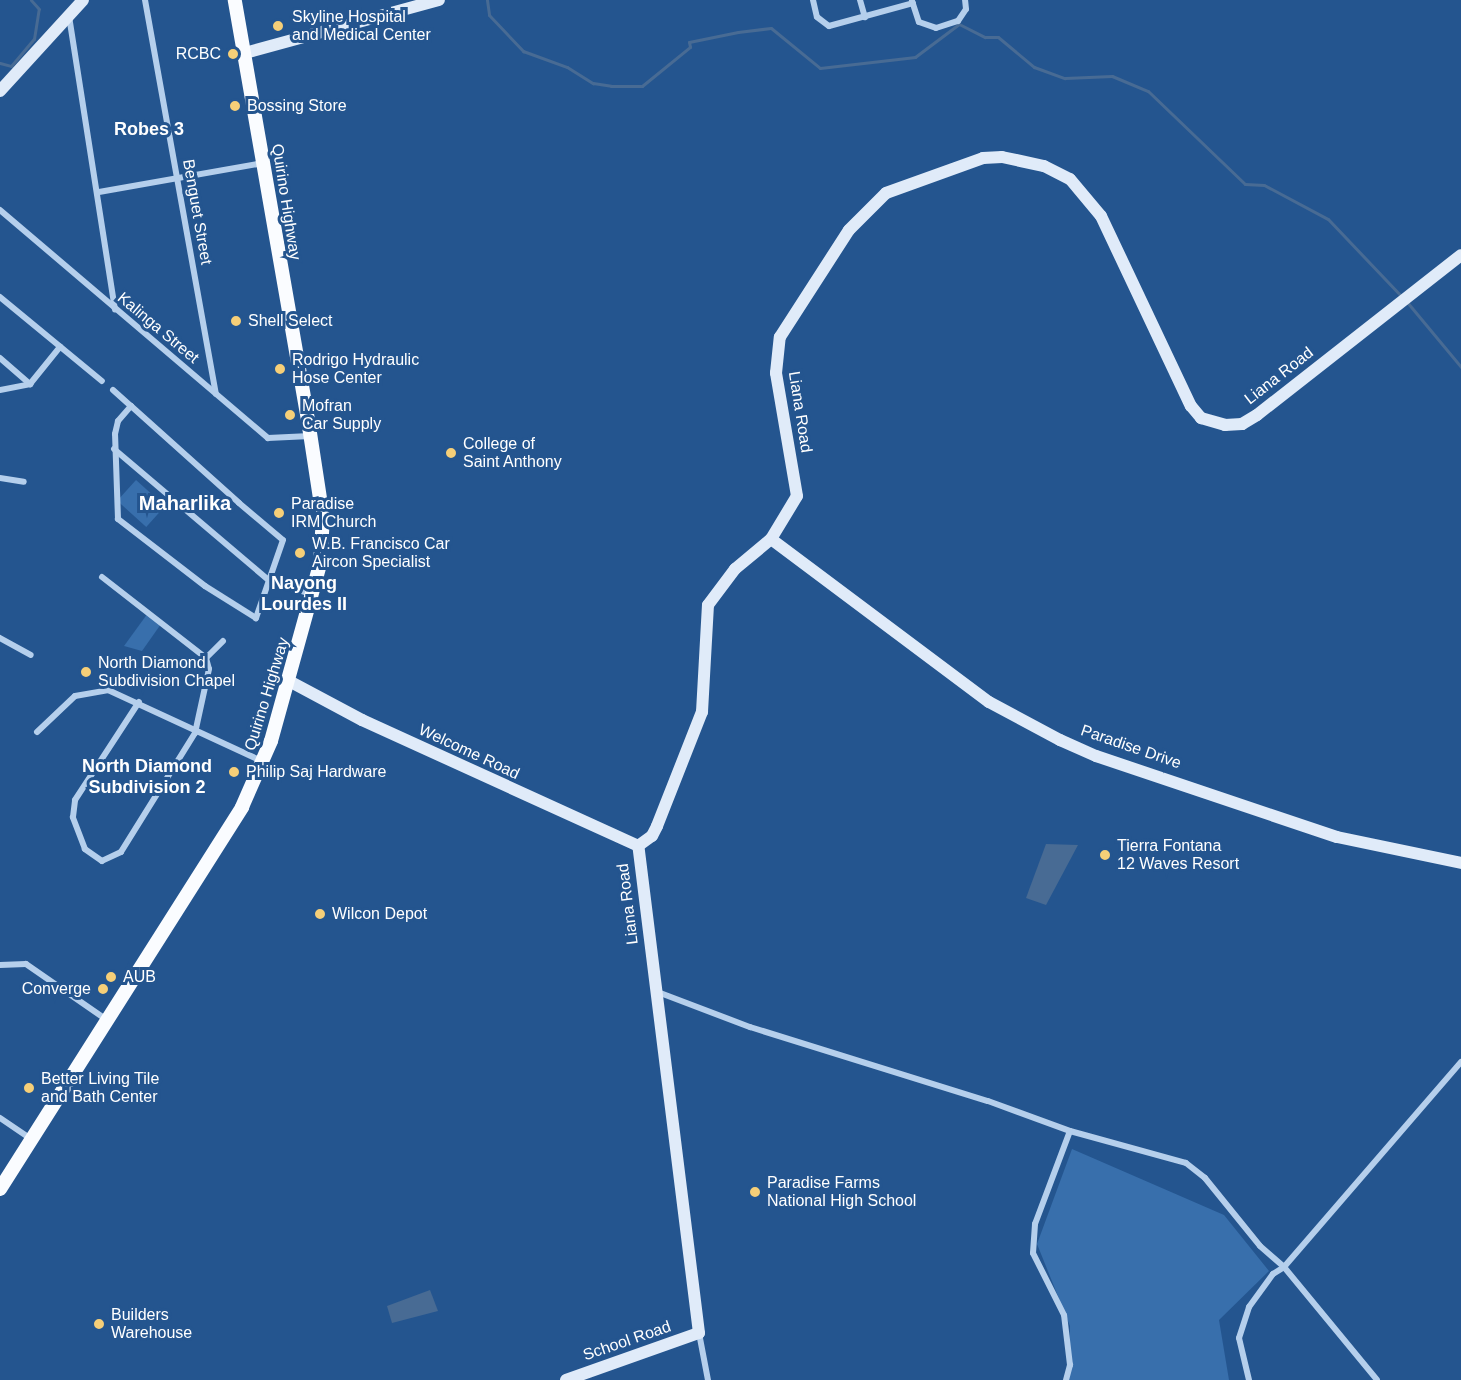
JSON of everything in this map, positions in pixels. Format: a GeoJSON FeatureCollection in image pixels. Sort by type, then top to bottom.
{"type":"FeatureCollection","features":[{"type":"Feature","properties":{"kind":"main road","name":"Quirino Highway"},"geometry":{"type":"LineString","coordinates":[[0,1189],[231,828],[264,762],[314,595],[323,545],[323,518],[235,0]]}},
{"type":"Feature","properties":{"kind":"street"},"geometry":{"type":"LineString","coordinates":[[0,91],[83,0]]}},
{"type":"Feature","properties":{"kind":"street","name":"Benguet Street"},"geometry":{"type":"LineString","coordinates":[[145,0],[216,394]]}},
{"type":"Feature","properties":{"kind":"street"},"geometry":{"type":"LineString","coordinates":[[245,53],[440,0]]}},
{"type":"Feature","properties":{"kind":"street"},"geometry":{"type":"LineString","coordinates":[[813,0],[817,17],[829,26],[912,2],[919,22],[936,28],[958,21],[966,9],[965,0]]}},
{"type":"Feature","properties":{"kind":"street"},"geometry":{"type":"LineString","coordinates":[[861,0],[865,17]]}},
{"type":"Feature","properties":{"kind":"street"},"geometry":{"type":"LineString","coordinates":[[69,15],[99,192],[115,309]]}},
{"type":"Feature","properties":{"kind":"street","name":"Liana Road"},"geometry":{"type":"LineString","coordinates":[[699,1333],[638,846],[648,840],[657,826],[702,712],[708,605],[735,569],[771,539],[797,496],[776,373],[780,337],[849,230],[896,186],[983,158],[1002,157],[1044,166],[1070,179],[1101,216],[1191,406],[1201,418],[1216,424],[1242,424],[1257,415],[1394,311],[1461,255]]}},
{"type":"Feature","properties":{"kind":"street"},"geometry":{"type":"LineString","coordinates":[[99,192],[263,163]]}},
{"type":"Feature","properties":{"kind":"street","name":"Kalinga Street"},"geometry":{"type":"LineString","coordinates":[[0,210],[268,438],[310,436]]}},
{"type":"Feature","properties":{"kind":"street"},"geometry":{"type":"LineString","coordinates":[[0,297],[102,381]]}},
{"type":"Feature","properties":{"kind":"street"},"geometry":{"type":"LineString","coordinates":[[0,390],[30,384],[60,347]]}},
{"type":"Feature","properties":{"kind":"street"},"geometry":{"type":"LineString","coordinates":[[0,358],[30,384]]}},
{"type":"Feature","properties":{"kind":"street"},"geometry":{"type":"LineString","coordinates":[[113,390],[283,540],[271,582],[256,618],[205,586],[122,522],[114,449],[118,421],[131,406]]}},
{"type":"Feature","properties":{"kind":"street"},"geometry":{"type":"LineString","coordinates":[[114,449],[271,582],[314,595]]}},
{"type":"Feature","properties":{"kind":"street"},"geometry":{"type":"LineString","coordinates":[[0,478],[24,482]]}},
{"type":"Feature","properties":{"kind":"street","name":"Paradise Drive"},"geometry":{"type":"LineString","coordinates":[[771,539],[989,702],[1060,740],[1096,756],[1337,837],[1461,863]]}},
{"type":"Feature","properties":{"kind":"street"},"geometry":{"type":"LineString","coordinates":[[102,578],[206,658],[208,680],[195,733],[121,852],[102,861],[93,857],[85,849],[73,817],[75,800],[139,702]]}},
{"type":"Feature","properties":{"kind":"street"},"geometry":{"type":"LineString","coordinates":[[0,638],[31,655]]}},
{"type":"Feature","properties":{"kind":"street"},"geometry":{"type":"LineString","coordinates":[[206,658],[223,641]]}},
{"type":"Feature","properties":{"kind":"street","name":"Welcome Road"},"geometry":{"type":"LineString","coordinates":[[289,681],[362,720],[638,846]]}},
{"type":"Feature","properties":{"kind":"street"},"geometry":{"type":"LineString","coordinates":[[37,732],[65,702],[84,692],[108,690],[139,702],[195,733],[264,762]]}},
{"type":"Feature","properties":{"kind":"street"},"geometry":{"type":"LineString","coordinates":[[0,965],[26,964],[107,1020]]}},
{"type":"Feature","properties":{"kind":"street"},"geometry":{"type":"LineString","coordinates":[[655,991],[750,1027],[988,1101],[1070,1131],[1195,1168],[1260,1246],[1284,1267],[1377,1380]]}},
{"type":"Feature","properties":{"kind":"street"},"geometry":{"type":"LineString","coordinates":[[1249,1380],[1240,1348],[1242,1322],[1272,1274],[1284,1267],[1461,1062]]}},
{"type":"Feature","properties":{"kind":"street"},"geometry":{"type":"LineString","coordinates":[[0,1118],[32,1140]]}},
{"type":"Feature","properties":{"kind":"street"},"geometry":{"type":"LineString","coordinates":[[1066,1380],[1070,1365],[1064,1315],[1033,1253],[1035,1224],[1070,1131]]}},
{"type":"Feature","properties":{"kind":"street"},"geometry":{"type":"LineString","coordinates":[[699,1333],[708,1380]]}},
{"type":"Feature","properties":{"kind":"street","name":"School Road"},"geometry":{"type":"LineString","coordinates":[[566,1380],[699,1333]]}},
{"type":"Feature","properties":{"kind":"shaded area"},"geometry":{"type":"Polygon","coordinates":[[[136,480],[165,506],[146,527],[117,501],[136,480]]]}},
{"type":"Feature","properties":{"kind":"shaded area"},"geometry":{"type":"Polygon","coordinates":[[[148,613],[161,624],[142,651],[124,646],[148,613]]]}},
{"type":"Feature","properties":{"kind":"shaded area"},"geometry":{"type":"Polygon","coordinates":[[[1046,844],[1078,845],[1046,905],[1026,898],[1046,844]]]}},
{"type":"Feature","properties":{"kind":"shaded area"},"geometry":{"type":"Polygon","coordinates":[[[1072,1149],[1224,1215],[1269,1271],[1219,1320],[1229,1380],[1068,1380],[1070,1326],[1037,1244],[1072,1149]]]}},
{"type":"Feature","properties":{"kind":"shaded area"},"geometry":{"type":"Polygon","coordinates":[[[430,1290],[438,1311],[392,1323],[387,1306],[430,1290]]]}},
{"type":"Feature","properties":{"kind":"waterway"},"geometry":{"type":"LineString","coordinates":[[0,63],[11,66],[34,39],[39,9],[31,0]]}},
{"type":"Feature","properties":{"kind":"waterway"},"geometry":{"type":"LineString","coordinates":[[487,0],[489,15],[523,51],[567,67],[593,83],[611,86],[642,86],[690,47],[689,42],[738,32],[771,28],[820,68],[915,57],[959,24],[985,37],[998,37],[1034,67],[1065,78],[1112,76],[1148,91],[1245,184],[1264,185],[1328,219],[1402,297]]}},
{"type":"Feature","properties":{"kind":"waterway"},"geometry":{"type":"LineString","coordinates":[[1407,302],[1461,367]]}},
{"type":"Feature","properties":{"kind":"place","name":"Skyline Hospital and Medical Center"},"geometry":{"type":"Point","coordinates":[278,26]}},
{"type":"Feature","properties":{"kind":"place","name":"RCBC"},"geometry":{"type":"Point","coordinates":[233,54]}},
{"type":"Feature","properties":{"kind":"place","name":"Bossing Store"},"geometry":{"type":"Point","coordinates":[235,106]}},
{"type":"Feature","properties":{"kind":"place","name":"Shell Select"},"geometry":{"type":"Point","coordinates":[236,321]}},
{"type":"Feature","properties":{"kind":"place","name":"Rodrigo Hydraulic Hose Center"},"geometry":{"type":"Point","coordinates":[280,369]}},
{"type":"Feature","properties":{"kind":"place","name":"Mofran Car Supply"},"geometry":{"type":"Point","coordinates":[290,415]}},
{"type":"Feature","properties":{"kind":"place","name":"College of Saint Anthony"},"geometry":{"type":"Point","coordinates":[451,453]}},
{"type":"Feature","properties":{"kind":"place","name":"Paradise IRM Church"},"geometry":{"type":"Point","coordinates":[279,513]}},
{"type":"Feature","properties":{"kind":"place","name":"W.B. Francisco Car Aircon Specialist"},"geometry":{"type":"Point","coordinates":[300,553]}},
{"type":"Feature","properties":{"kind":"place","name":"North Diamond Subdivision Chapel"},"geometry":{"type":"Point","coordinates":[86,672]}},
{"type":"Feature","properties":{"kind":"place","name":"Philip Saj Hardware"},"geometry":{"type":"Point","coordinates":[234,772]}},
{"type":"Feature","properties":{"kind":"place","name":"Tierra Fontana 12 Waves Resort"},"geometry":{"type":"Point","coordinates":[1105,855]}},
{"type":"Feature","properties":{"kind":"place","name":"Wilcon Depot"},"geometry":{"type":"Point","coordinates":[320,914]}},
{"type":"Feature","properties":{"kind":"place","name":"AUB"},"geometry":{"type":"Point","coordinates":[111,977]}},
{"type":"Feature","properties":{"kind":"place","name":"Converge"},"geometry":{"type":"Point","coordinates":[103,989]}},
{"type":"Feature","properties":{"kind":"place","name":"Better Living Tile and Bath Center"},"geometry":{"type":"Point","coordinates":[29,1088]}},
{"type":"Feature","properties":{"kind":"place","name":"Paradise Farms National High School"},"geometry":{"type":"Point","coordinates":[755,1192]}},
{"type":"Feature","properties":{"kind":"place","name":"Builders Warehouse"},"geometry":{"type":"Point","coordinates":[99,1324]}},
{"type":"Feature","properties":{"kind":"district","name":"Robes 3"},"geometry":{"type":"Point","coordinates":[149,129]}},
{"type":"Feature","properties":{"kind":"district","name":"Maharlika"},"geometry":{"type":"Point","coordinates":[185,503]}},
{"type":"Feature","properties":{"kind":"district","name":"Nayong Lourdes II"},"geometry":{"type":"Point","coordinates":[304,594]}},
{"type":"Feature","properties":{"kind":"district","name":"North Diamond Subdivision 2"},"geometry":{"type":"Point","coordinates":[147,777]}}]}
